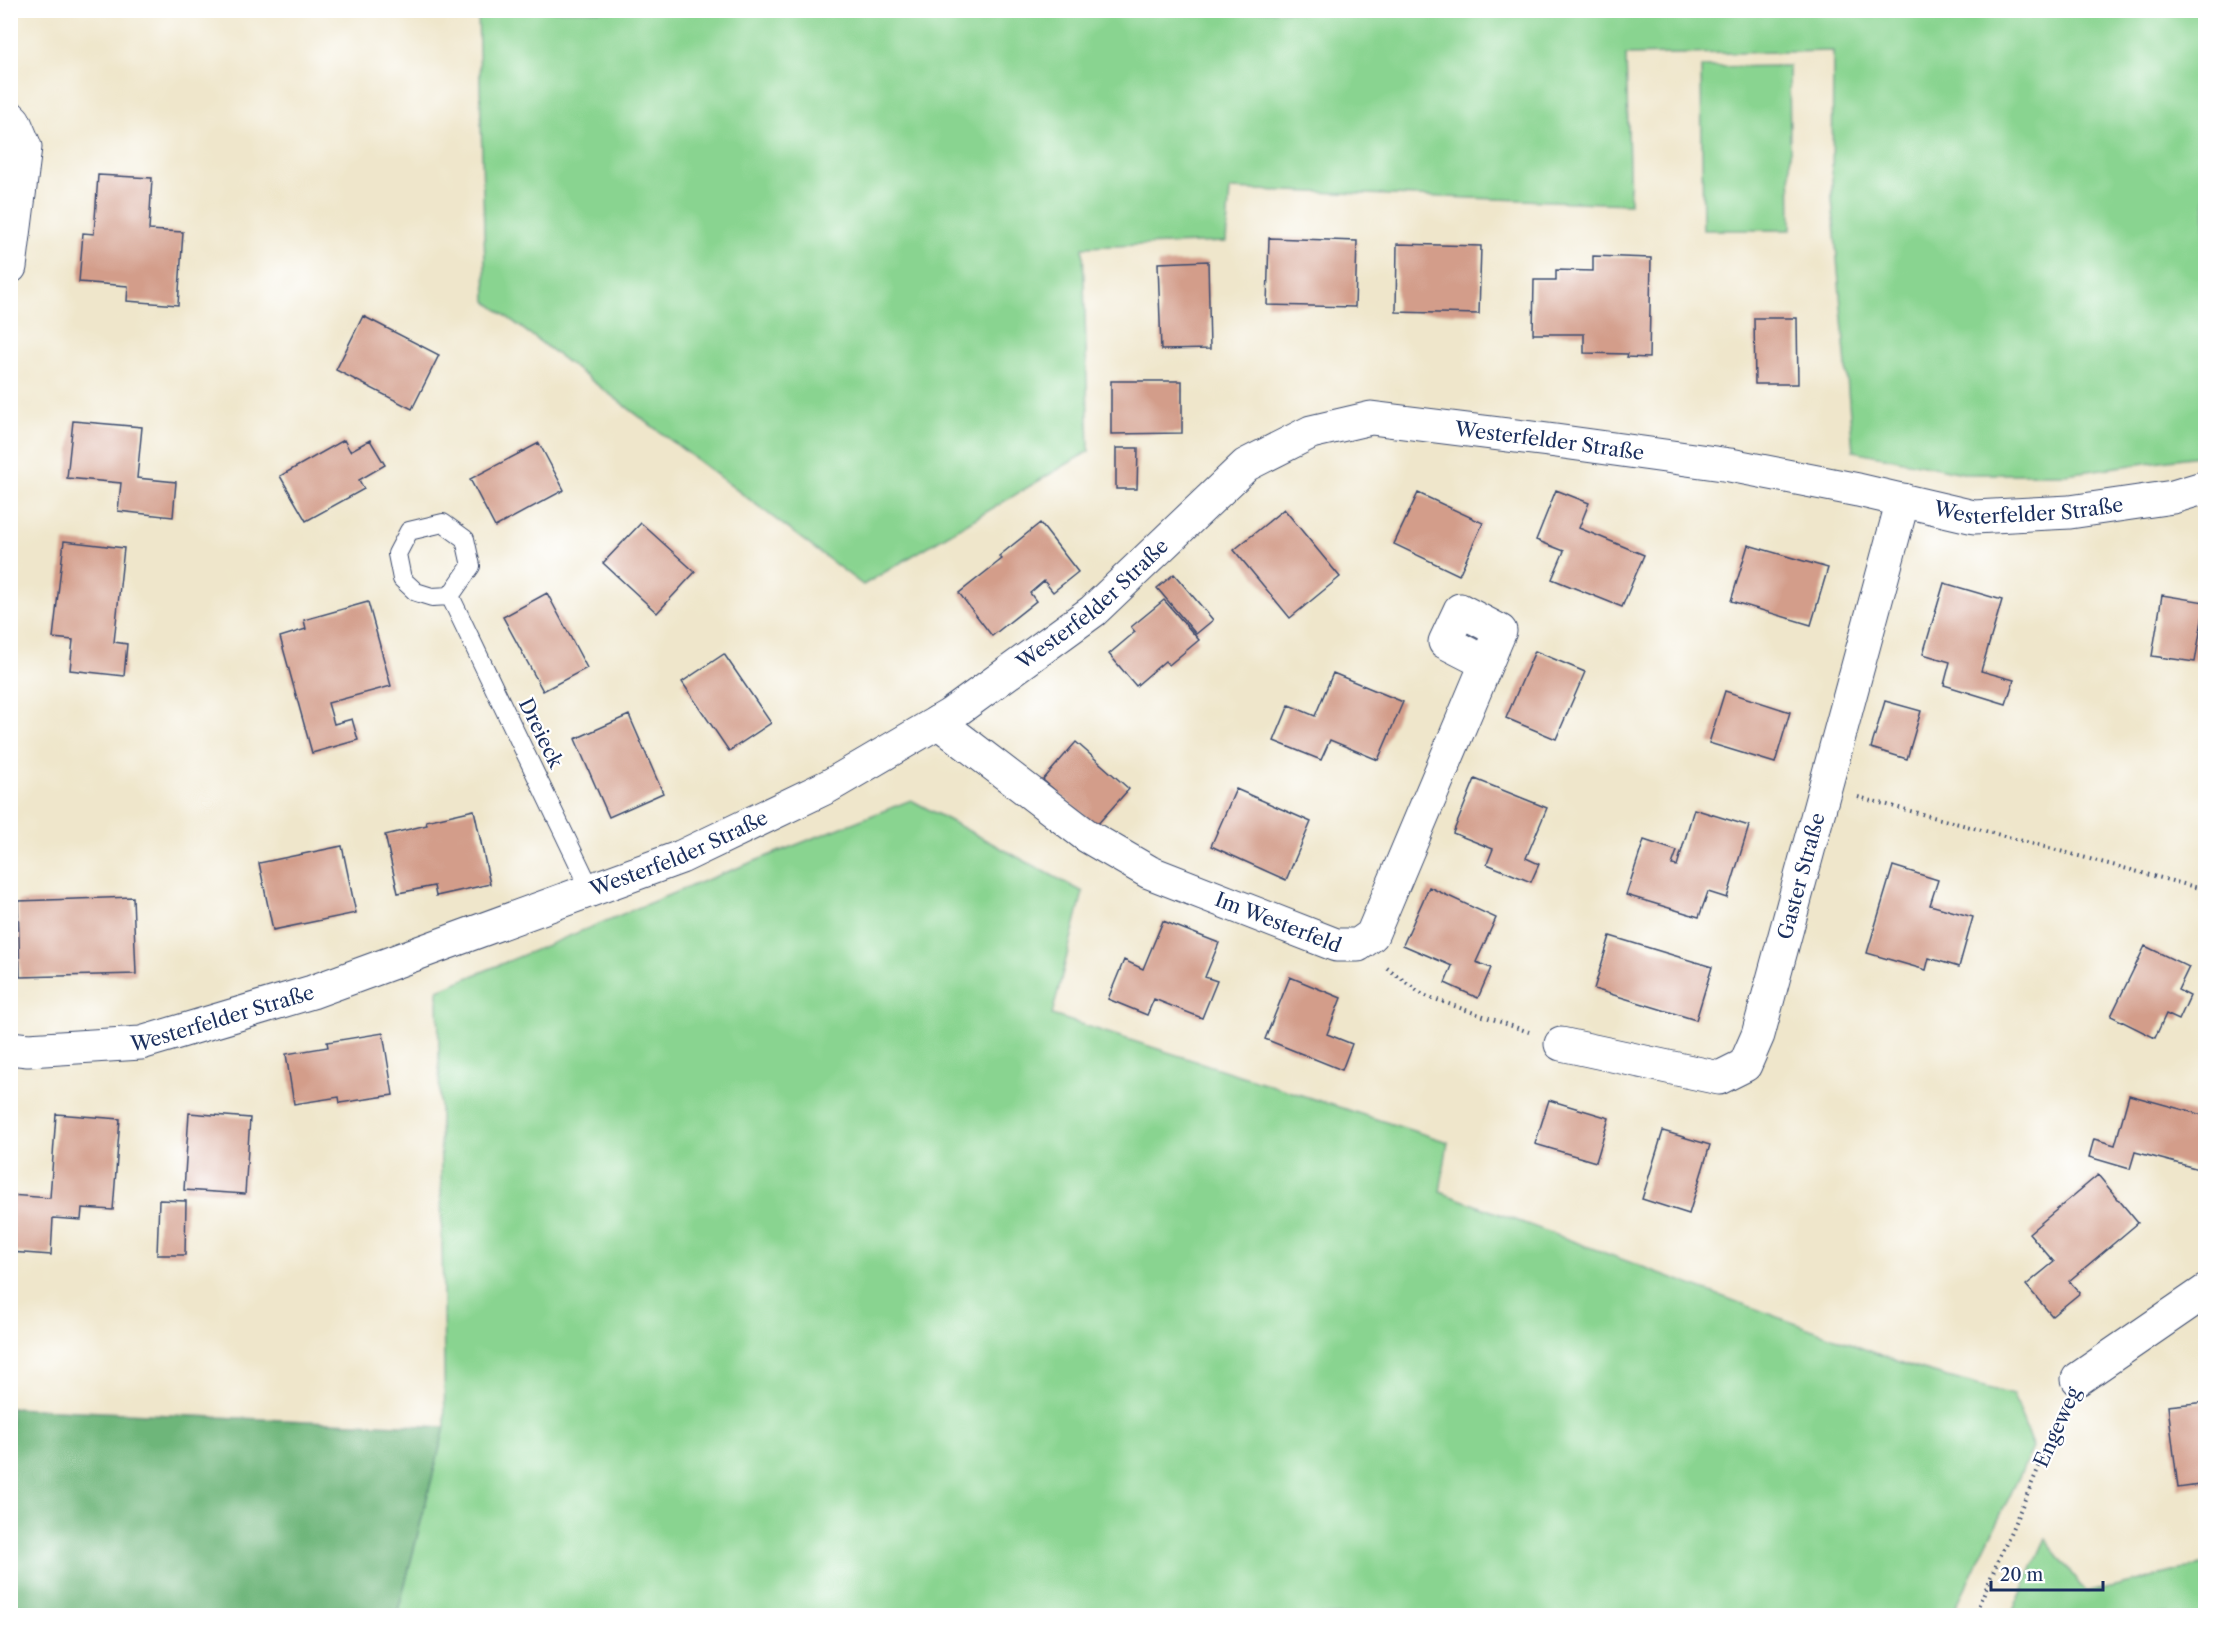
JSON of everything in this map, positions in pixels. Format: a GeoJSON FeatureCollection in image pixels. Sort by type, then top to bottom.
{"type":"FeatureCollection","features":[{"type":"Feature","properties":{"kind":"street"},"geometry":{"type":"LineString","coordinates":[[10,117],[26,147],[10,267]]}},
{"type":"Feature","properties":{"kind":"street","name":"Westerfelder Straße"},"geometry":{"type":"LineString","coordinates":[[10,1048],[28,1050],[141,1043],[312,992],[681,857],[829,786],[938,722],[1093,611],[1246,465],[1311,432],[1371,418],[1730,465],[1974,517],[2070,512],[2173,497],[2205,487]]}},
{"type":"Feature","properties":{"kind":"street","name":"Gaster Straße"},"geometry":{"type":"LineString","coordinates":[[1561,1044],[1719,1078],[1745,1065],[1758,1035],[1904,501]]}},
{"type":"Feature","properties":{"kind":"street","name":"Im Westerfeld"},"geometry":{"type":"LineString","coordinates":[[938,722],[1087,836],[1149,872],[1336,945],[1358,945],[1372,935],[1486,663]]}},
{"type":"Feature","properties":{"kind":"street","name":"Engeweg"},"geometry":{"type":"LineString","coordinates":[[2078,1379],[2205,1291]]}},
{"type":"Feature","properties":{"kind":"lane"},"geometry":{"type":"LineString","coordinates":[[442,523],[465,540],[471,566],[450,596],[432,597],[416,592],[402,579],[397,554],[409,531],[442,523]]}},
{"type":"Feature","properties":{"kind":"lane","name":"Dreieck"},"geometry":{"type":"LineString","coordinates":[[450,596],[591,890]]}},
{"type":"Feature","properties":{"kind":"path"},"geometry":{"type":"LineString","coordinates":[[1826,788],[2205,890]]}},
{"type":"Feature","properties":{"kind":"path"},"geometry":{"type":"LineString","coordinates":[[1358,945],[1423,995],[1561,1044]]}},
{"type":"Feature","properties":{"kind":"path","name":"Engeweg"},"geometry":{"type":"LineString","coordinates":[[1974,1616],[2078,1379]]}},
{"type":"Feature","properties":{"kind":"green space"},"geometry":{"type":"Polygon","coordinates":[[[478,11],[2205,11],[2205,455],[2065,474],[1968,474],[1853,451],[1832,198],[1833,51],[1626,55],[1630,204],[1230,189],[1226,242],[1083,247],[1089,451],[863,585],[486,301],[478,11]]]}},
{"type":"Feature","properties":{"kind":"green space"},"geometry":{"type":"Polygon","coordinates":[[[1789,66],[1791,230],[1703,230],[1701,67],[1789,66]]]}},
{"type":"Feature","properties":{"kind":"green space"},"geometry":{"type":"Polygon","coordinates":[[[911,800],[1083,892],[1052,1015],[1448,1142],[1440,1192],[1916,1368],[2013,1395],[2033,1448],[1952,1615],[397,1616],[445,1427],[438,990],[686,888],[911,800]]]}},
{"type":"Feature","properties":{"kind":"green space"},"geometry":{"type":"Polygon","coordinates":[[[11,1408],[445,1427],[397,1615],[11,1615],[11,1408]]]}},
{"type":"Feature","properties":{"kind":"green space"},"geometry":{"type":"Polygon","coordinates":[[[2046,1539],[2086,1593],[2205,1564],[2205,1615],[2011,1615],[2046,1539]]]}},
{"type":"Feature","properties":{"kind":"building"},"geometry":{"type":"Polygon","coordinates":[[[98,175],[152,178],[149,230],[183,232],[178,305],[127,301],[128,286],[79,282],[83,233],[94,234],[98,175]]]}},
{"type":"Feature","properties":{"kind":"building"},"geometry":{"type":"Polygon","coordinates":[[[1269,238],[1357,241],[1355,307],[1267,305],[1269,238]]]}},
{"type":"Feature","properties":{"kind":"building"},"geometry":{"type":"Polygon","coordinates":[[[1397,244],[1481,246],[1479,314],[1396,312],[1397,244]]]}},
{"type":"Feature","properties":{"kind":"building"},"geometry":{"type":"Polygon","coordinates":[[[1593,256],[1651,258],[1649,358],[1627,357],[1628,354],[1584,353],[1584,334],[1533,334],[1534,280],[1556,280],[1556,270],[1593,271],[1593,256]]]}},
{"type":"Feature","properties":{"kind":"building"},"geometry":{"type":"Polygon","coordinates":[[[1208,261],[1210,349],[1161,350],[1158,263],[1208,261]]]}},
{"type":"Feature","properties":{"kind":"building"},"geometry":{"type":"Polygon","coordinates":[[[363,316],[439,355],[412,409],[336,370],[363,316]]]}},
{"type":"Feature","properties":{"kind":"building"},"geometry":{"type":"Polygon","coordinates":[[[1754,318],[1797,318],[1798,384],[1755,384],[1754,318]]]}},
{"type":"Feature","properties":{"kind":"building"},"geometry":{"type":"Polygon","coordinates":[[[1111,381],[1182,381],[1182,433],[1111,434],[1111,381]]]}},
{"type":"Feature","properties":{"kind":"building"},"geometry":{"type":"Polygon","coordinates":[[[73,421],[142,427],[137,478],[176,482],[173,517],[118,511],[121,483],[67,478],[73,421]]]}},
{"type":"Feature","properties":{"kind":"building"},"geometry":{"type":"Polygon","coordinates":[[[344,440],[350,451],[370,440],[385,465],[359,480],[364,489],[306,521],[280,476],[344,440]]]}},
{"type":"Feature","properties":{"kind":"building"},"geometry":{"type":"Polygon","coordinates":[[[539,443],[564,490],[495,527],[470,479],[539,443]]]}},
{"type":"Feature","properties":{"kind":"building"},"geometry":{"type":"Polygon","coordinates":[[[1116,448],[1138,448],[1137,489],[1116,489],[1116,448]]]}},
{"type":"Feature","properties":{"kind":"building"},"geometry":{"type":"Polygon","coordinates":[[[1556,490],[1589,503],[1579,528],[1644,555],[1622,607],[1552,579],[1564,551],[1536,540],[1556,490]]]}},
{"type":"Feature","properties":{"kind":"building"},"geometry":{"type":"Polygon","coordinates":[[[1418,493],[1483,523],[1459,575],[1394,544],[1418,493]]]}},
{"type":"Feature","properties":{"kind":"building"},"geometry":{"type":"Polygon","coordinates":[[[1284,509],[1340,577],[1290,618],[1234,550],[1284,509]]]}},
{"type":"Feature","properties":{"kind":"building"},"geometry":{"type":"Polygon","coordinates":[[[641,523],[695,572],[657,613],[603,563],[641,523]]]}},
{"type":"Feature","properties":{"kind":"building"},"geometry":{"type":"Polygon","coordinates":[[[1040,523],[1078,572],[1053,592],[1044,581],[1030,593],[1036,601],[992,636],[959,593],[1002,559],[999,556],[1040,523]]]}},
{"type":"Feature","properties":{"kind":"building"},"geometry":{"type":"Polygon","coordinates":[[[64,541],[124,548],[114,642],[127,644],[124,676],[70,670],[73,640],[53,638],[64,541]]]}},
{"type":"Feature","properties":{"kind":"building"},"geometry":{"type":"Polygon","coordinates":[[[1748,545],[1828,568],[1811,625],[1731,601],[1748,545]]]}},
{"type":"Feature","properties":{"kind":"building"},"geometry":{"type":"Polygon","coordinates":[[[1174,574],[1213,620],[1196,634],[1157,588],[1174,574]]]}},
{"type":"Feature","properties":{"kind":"building"},"geometry":{"type":"Polygon","coordinates":[[[1944,583],[2002,600],[1981,671],[2014,680],[2006,704],[1944,685],[1950,662],[1923,654],[1944,583]]]}},
{"type":"Feature","properties":{"kind":"building"},"geometry":{"type":"Polygon","coordinates":[[[547,593],[587,668],[543,691],[503,617],[547,593]]]}},
{"type":"Feature","properties":{"kind":"building"},"geometry":{"type":"Polygon","coordinates":[[[2162,595],[2205,602],[2195,662],[2152,656],[2162,595]]]}},
{"type":"Feature","properties":{"kind":"building"},"geometry":{"type":"Polygon","coordinates":[[[1164,600],[1199,640],[1169,665],[1165,661],[1136,686],[1109,654],[1135,632],[1131,627],[1164,600]]]}},
{"type":"Feature","properties":{"kind":"building"},"geometry":{"type":"Polygon","coordinates":[[[368,602],[391,686],[328,703],[334,724],[352,719],[358,740],[312,753],[280,637],[306,629],[304,620],[368,602]]]}},
{"type":"Feature","properties":{"kind":"building"},"geometry":{"type":"Polygon","coordinates":[[[1535,651],[1585,672],[1556,739],[1506,718],[1535,651]]]}},
{"type":"Feature","properties":{"kind":"building"},"geometry":{"type":"Polygon","coordinates":[[[724,654],[771,723],[729,751],[682,682],[724,654]]]}},
{"type":"Feature","properties":{"kind":"building"},"geometry":{"type":"Polygon","coordinates":[[[1333,673],[1403,702],[1378,760],[1330,740],[1321,760],[1274,741],[1289,705],[1315,716],[1333,673]]]}},
{"type":"Feature","properties":{"kind":"building"},"geometry":{"type":"Polygon","coordinates":[[[1725,691],[1790,712],[1775,763],[1709,743],[1725,691]]]}},
{"type":"Feature","properties":{"kind":"building"},"geometry":{"type":"Polygon","coordinates":[[[1885,701],[1921,711],[1907,759],[1871,748],[1885,701]]]}},
{"type":"Feature","properties":{"kind":"building"},"geometry":{"type":"Polygon","coordinates":[[[629,715],[663,793],[609,817],[575,739],[629,715]]]}},
{"type":"Feature","properties":{"kind":"building"},"geometry":{"type":"Polygon","coordinates":[[[1076,742],[1129,789],[1096,826],[1043,780],[1076,742]]]}},
{"type":"Feature","properties":{"kind":"building"},"geometry":{"type":"Polygon","coordinates":[[[1475,779],[1547,808],[1526,858],[1539,864],[1531,882],[1487,864],[1493,849],[1453,833],[1475,779]]]}},
{"type":"Feature","properties":{"kind":"building"},"geometry":{"type":"Polygon","coordinates":[[[1236,789],[1311,822],[1286,880],[1211,846],[1236,789]]]}},
{"type":"Feature","properties":{"kind":"building"},"geometry":{"type":"Polygon","coordinates":[[[1694,809],[1749,826],[1727,898],[1708,892],[1699,917],[1626,895],[1644,840],[1677,851],[1672,865],[1677,866],[1694,809]]]}},
{"type":"Feature","properties":{"kind":"building"},"geometry":{"type":"Polygon","coordinates":[[[474,810],[490,884],[436,896],[434,886],[398,893],[385,835],[427,825],[426,821],[474,810]]]}},
{"type":"Feature","properties":{"kind":"building"},"geometry":{"type":"Polygon","coordinates":[[[342,846],[356,913],[273,930],[259,863],[342,846]]]}},
{"type":"Feature","properties":{"kind":"building"},"geometry":{"type":"Polygon","coordinates":[[[1893,866],[1938,880],[1930,905],[1973,917],[1959,967],[1929,958],[1926,970],[1867,953],[1893,866]]]}},
{"type":"Feature","properties":{"kind":"building"},"geometry":{"type":"Polygon","coordinates":[[[1429,887],[1496,918],[1476,962],[1491,968],[1478,998],[1445,983],[1452,966],[1403,945],[1429,887]]]}},
{"type":"Feature","properties":{"kind":"building"},"geometry":{"type":"Polygon","coordinates":[[[133,897],[136,974],[20,977],[18,901],[133,897]]]}},
{"type":"Feature","properties":{"kind":"building"},"geometry":{"type":"Polygon","coordinates":[[[1163,921],[1219,943],[1205,977],[1217,981],[1202,1018],[1154,999],[1147,1015],[1108,999],[1124,960],[1143,969],[1163,921]]]}},
{"type":"Feature","properties":{"kind":"building"},"geometry":{"type":"Polygon","coordinates":[[[1610,936],[1712,967],[1696,1020],[1594,989],[1610,936]]]}},
{"type":"Feature","properties":{"kind":"building"},"geometry":{"type":"Polygon","coordinates":[[[2145,946],[2189,967],[2178,990],[2190,996],[2179,1020],[2166,1014],[2155,1038],[2111,1016],[2145,946]]]}},
{"type":"Feature","properties":{"kind":"building"},"geometry":{"type":"Polygon","coordinates":[[[1290,977],[1341,998],[1327,1034],[1352,1044],[1342,1070],[1265,1039],[1290,977]]]}},
{"type":"Feature","properties":{"kind":"building"},"geometry":{"type":"Polygon","coordinates":[[[383,1033],[393,1095],[340,1103],[339,1097],[294,1104],[286,1054],[328,1047],[327,1042],[383,1033]]]}},
{"type":"Feature","properties":{"kind":"building"},"geometry":{"type":"Polygon","coordinates":[[[2129,1095],[2206,1116],[2206,1145],[2199,1169],[2135,1152],[2130,1169],[2089,1157],[2094,1139],[2115,1145],[2129,1095]]]}},
{"type":"Feature","properties":{"kind":"building"},"geometry":{"type":"Polygon","coordinates":[[[1549,1100],[1609,1118],[1596,1162],[1535,1144],[1549,1100]]]}},
{"type":"Feature","properties":{"kind":"building"},"geometry":{"type":"Polygon","coordinates":[[[189,1113],[250,1118],[245,1194],[184,1190],[189,1113]]]}},
{"type":"Feature","properties":{"kind":"building"},"geometry":{"type":"Polygon","coordinates":[[[56,1114],[120,1119],[113,1210],[82,1208],[81,1220],[53,1218],[51,1255],[10,1252],[10,1195],[50,1198],[56,1114]]]}},
{"type":"Feature","properties":{"kind":"building"},"geometry":{"type":"Polygon","coordinates":[[[1663,1131],[1710,1145],[1689,1214],[1642,1199],[1663,1131]]]}},
{"type":"Feature","properties":{"kind":"building"},"geometry":{"type":"Polygon","coordinates":[[[2098,1175],[2138,1223],[2069,1281],[2080,1293],[2052,1316],[2026,1285],[2054,1262],[2029,1233],[2098,1175]]]}},
{"type":"Feature","properties":{"kind":"building"},"geometry":{"type":"Polygon","coordinates":[[[159,1200],[186,1201],[185,1255],[157,1255],[159,1200]]]}},
{"type":"Feature","properties":{"kind":"building"},"geometry":{"type":"Polygon","coordinates":[[[2206,1402],[2206,1484],[2178,1488],[2168,1406],[2206,1402]]]}}]}
